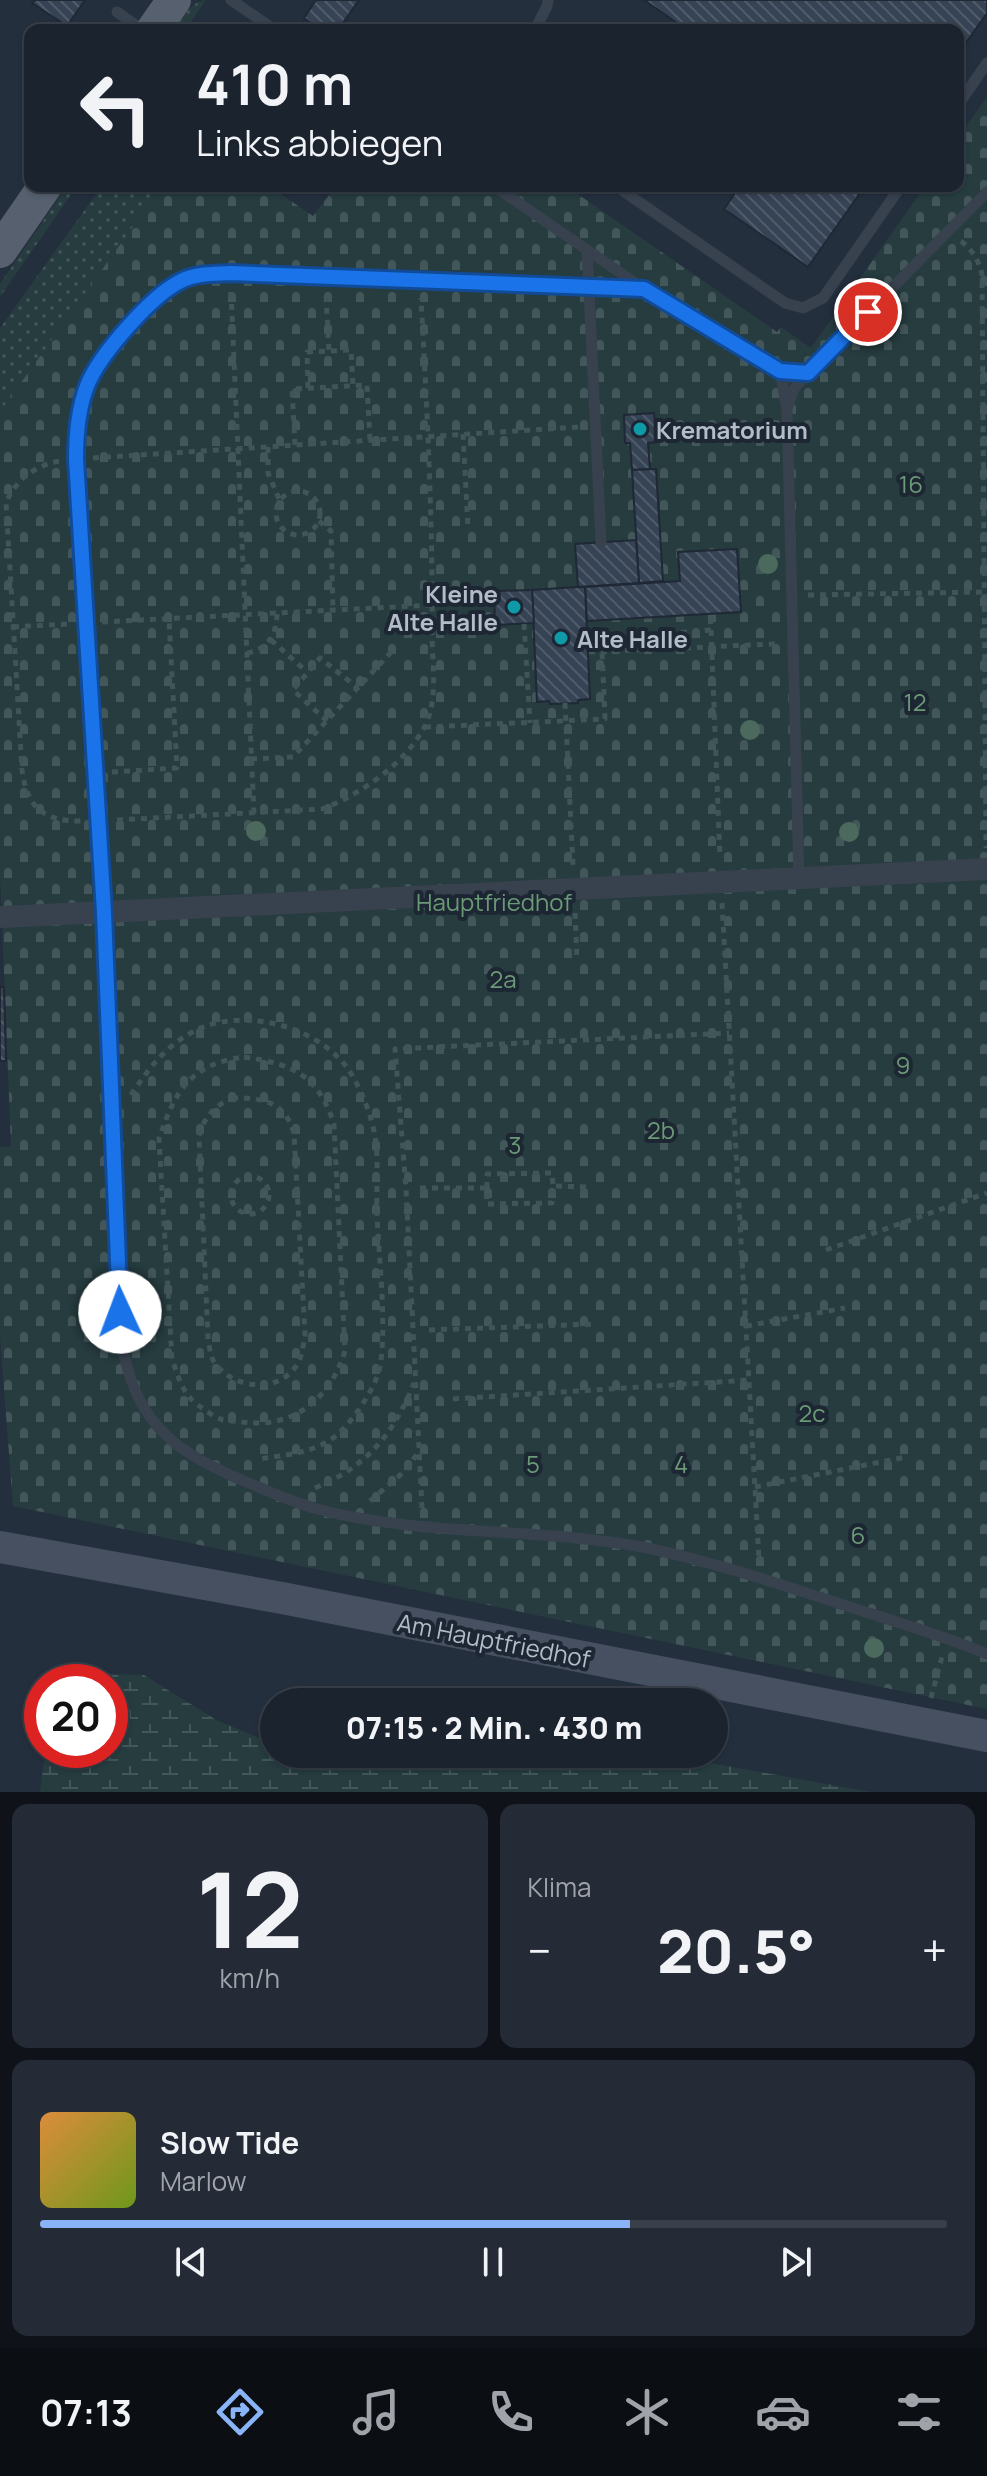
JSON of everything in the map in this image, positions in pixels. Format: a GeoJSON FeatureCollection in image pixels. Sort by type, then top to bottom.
{"type":"FeatureCollection","features":[{"type":"Feature","properties":{"kind":"main road"},"geometry":{"type":"LineString","coordinates":[[157,24],[174,0]]}},
{"type":"Feature","properties":{"kind":"main road"},"geometry":{"type":"LineString","coordinates":[[0,251],[41,192]]}},
{"type":"Feature","properties":{"kind":"main road","name":"Am Hauptfriedhof"},"geometry":{"type":"LineString","coordinates":[[0,1547],[266,1595],[987,1736]]}},
{"type":"Feature","properties":{"kind":"street"},"geometry":{"type":"LineString","coordinates":[[2,917],[987,869]]}},
{"type":"Feature","properties":{"kind":"lane"},"geometry":{"type":"LineString","coordinates":[[231,0],[266,24]]}},
{"type":"Feature","properties":{"kind":"lane"},"geometry":{"type":"LineString","coordinates":[[538,24],[548,0]]}},
{"type":"Feature","properties":{"kind":"lane"},"geometry":{"type":"LineString","coordinates":[[117,12],[134,24]]}},
{"type":"Feature","properties":{"kind":"lane"},"geometry":{"type":"LineString","coordinates":[[964,96],[987,63]]}},
{"type":"Feature","properties":{"kind":"lane"},"geometry":{"type":"LineString","coordinates":[[503,192],[644,289],[780,371],[808,373]]}},
{"type":"Feature","properties":{"kind":"lane"},"geometry":{"type":"LineString","coordinates":[[625,192],[785,303],[803,308],[823,298],[897,192]]}},
{"type":"Feature","properties":{"kind":"lane"},"geometry":{"type":"LineString","coordinates":[[787,410],[794,389],[808,373],[987,192]]}},
{"type":"Feature","properties":{"kind":"lane"},"geometry":{"type":"LineString","coordinates":[[587,250],[601,542]]}},
{"type":"Feature","properties":{"kind":"lane"},"geometry":{"type":"LineString","coordinates":[[644,289],[230,273],[201,275],[183,280],[158,296],[121,336],[87,385],[76,433],[76,459],[104,912],[121,1339],[126,1367],[135,1392],[151,1418],[172,1442],[196,1459],[288,1499],[345,1515],[609,1541],[685,1556],[947,1637],[987,1654]]}},
{"type":"Feature","properties":{"kind":"lane"},"geometry":{"type":"LineString","coordinates":[[780,371],[787,410],[799,878]]}},
{"type":"Feature","properties":{"kind":"path"},"geometry":{"type":"LineString","coordinates":[[948,230],[972,250],[982,274],[987,869]]}},
{"type":"Feature","properties":{"kind":"path"},"geometry":{"type":"LineString","coordinates":[[230,273],[254,814]]}},
{"type":"Feature","properties":{"kind":"path"},"geometry":{"type":"LineString","coordinates":[[325,277],[329,351]]}},
{"type":"Feature","properties":{"kind":"path"},"geometry":{"type":"LineString","coordinates":[[97,821],[322,809],[348,800],[373,782],[413,744],[425,727],[432,707],[432,605],[421,281]]}},
{"type":"Feature","properties":{"kind":"path"},"geometry":{"type":"LineString","coordinates":[[308,388],[307,352],[351,350],[353,386]]}},
{"type":"Feature","properties":{"kind":"path"},"geometry":{"type":"LineString","coordinates":[[295,445],[292,389],[367,385],[370,440]]}},
{"type":"Feature","properties":{"kind":"path"},"geometry":{"type":"LineString","coordinates":[[78,822],[53,817],[39,810],[30,801],[24,785],[6,503],[22,478],[55,461],[76,459],[596,426]]}},
{"type":"Feature","properties":{"kind":"path"},"geometry":{"type":"LineString","coordinates":[[463,434],[468,528]]}},
{"type":"Feature","properties":{"kind":"path"},"geometry":{"type":"LineString","coordinates":[[268,447],[268,473],[280,501]]}},
{"type":"Feature","properties":{"kind":"path"},"geometry":{"type":"LineString","coordinates":[[291,492],[312,495],[320,507],[319,521],[310,532],[288,533],[278,522],[277,508],[291,492]]}},
{"type":"Feature","properties":{"kind":"path"},"geometry":{"type":"LineString","coordinates":[[319,521],[331,531],[333,610]]}},
{"type":"Feature","properties":{"kind":"path"},"geometry":{"type":"LineString","coordinates":[[792,595],[986,592]]}},
{"type":"Feature","properties":{"kind":"path"},"geometry":{"type":"LineString","coordinates":[[13,627],[432,605]]}},
{"type":"Feature","properties":{"kind":"path"},"geometry":{"type":"LineString","coordinates":[[247,653],[256,652],[271,640],[276,631],[277,613]]}},
{"type":"Feature","properties":{"kind":"path"},"geometry":{"type":"LineString","coordinates":[[710,614],[720,882],[760,1577]]}},
{"type":"Feature","properties":{"kind":"path"},"geometry":{"type":"LineString","coordinates":[[95,773],[177,768],[169,619]]}},
{"type":"Feature","properties":{"kind":"path"},"geometry":{"type":"LineString","coordinates":[[524,624],[530,723]]}},
{"type":"Feature","properties":{"kind":"path"},"geometry":{"type":"LineString","coordinates":[[648,650],[648,635],[711,630]]}},
{"type":"Feature","properties":{"kind":"path"},"geometry":{"type":"LineString","coordinates":[[271,640],[307,672]]}},
{"type":"Feature","properties":{"kind":"path"},"geometry":{"type":"LineString","coordinates":[[589,652],[792,643]]}},
{"type":"Feature","properties":{"kind":"path"},"geometry":{"type":"LineString","coordinates":[[251,759],[293,757],[395,648]]}},
{"type":"Feature","properties":{"kind":"path"},"geometry":{"type":"LineString","coordinates":[[425,727],[605,719],[602,651]]}},
{"type":"Feature","properties":{"kind":"path"},"geometry":{"type":"LineString","coordinates":[[327,721],[293,690],[320,658],[358,688]]}},
{"type":"Feature","properties":{"kind":"path"},"geometry":{"type":"LineString","coordinates":[[565,703],[574,890]]}},
{"type":"Feature","properties":{"kind":"path"},"geometry":{"type":"LineString","coordinates":[[576,939],[577,959]]}},
{"type":"Feature","properties":{"kind":"path"},"geometry":{"type":"LineString","coordinates":[[112,1125],[146,1073],[170,1046],[191,1032],[213,1023],[242,1020],[280,1024],[316,1039],[347,1068],[367,1105],[375,1138],[382,1331],[379,1370],[367,1396],[338,1434],[316,1448],[258,1459]]}},
{"type":"Feature","properties":{"kind":"path"},"geometry":{"type":"LineString","coordinates":[[423,1525],[406,1189],[395,1049],[729,1033]]}},
{"type":"Feature","properties":{"kind":"path"},"geometry":{"type":"LineString","coordinates":[[244,1057],[287,1065],[315,1087],[327,1104],[334,1124],[345,1351],[339,1372],[315,1402],[281,1421],[256,1424],[222,1419],[191,1399],[172,1359],[171,1338],[159,1139],[168,1111],[186,1081],[204,1068],[224,1060],[244,1057]]}},
{"type":"Feature","properties":{"kind":"path"},"geometry":{"type":"LineString","coordinates":[[232,1098],[267,1102],[281,1108],[291,1118],[294,1134],[305,1334],[302,1353],[293,1371],[276,1382],[254,1386],[240,1382],[213,1360],[208,1337],[199,1137],[208,1115],[232,1098]]}},
{"type":"Feature","properties":{"kind":"path"},"geometry":{"type":"LineString","coordinates":[[552,1173],[553,1186],[552,1203],[487,1204],[487,1174],[552,1173]]}},
{"type":"Feature","properties":{"kind":"path"},"geometry":{"type":"LineString","coordinates":[[251,1176],[262,1181],[268,1192],[266,1205],[252,1214],[239,1211],[231,1200],[232,1188],[251,1176]]}},
{"type":"Feature","properties":{"kind":"path"},"geometry":{"type":"LineString","coordinates":[[553,1186],[589,1187]]}},
{"type":"Feature","properties":{"kind":"path"},"geometry":{"type":"LineString","coordinates":[[420,1188],[487,1188]]}},
{"type":"Feature","properties":{"kind":"path"},"geometry":{"type":"LineString","coordinates":[[826,1250],[987,1193]]}},
{"type":"Feature","properties":{"kind":"path"},"geometry":{"type":"LineString","coordinates":[[746,1326],[845,1308]]}},
{"type":"Feature","properties":{"kind":"path"},"geometry":{"type":"LineString","coordinates":[[429,1330],[596,1324]]}},
{"type":"Feature","properties":{"kind":"path"},"geometry":{"type":"LineString","coordinates":[[288,1499],[338,1478],[385,1438],[402,1412],[416,1378]]}},
{"type":"Feature","properties":{"kind":"path"},"geometry":{"type":"LineString","coordinates":[[453,1399],[750,1380]]}},
{"type":"Feature","properties":{"kind":"path"},"geometry":{"type":"LineString","coordinates":[[345,1515],[390,1486],[419,1451]]}},
{"type":"Feature","properties":{"kind":"path"},"geometry":{"type":"LineString","coordinates":[[755,1487],[906,1457]]}},
{"type":"Feature","properties":{"kind":"path"},"geometry":{"type":"LineString","coordinates":[[930,1707],[947,1637]]}},
{"type":"Feature","properties":{"kind":"green space"},"geometry":{"type":"Polygon","coordinates":[[[206,0],[189,24],[178,24],[191,7],[206,0]]]}},
{"type":"Feature","properties":{"kind":"green space","name":"Hauptfriedhof"},"geometry":{"type":"Polygon","coordinates":[[[987,97],[987,1709],[13,1506],[0,1337],[0,1147],[11,1146],[0,875],[0,412],[158,192],[278,192],[313,216],[331,192],[575,192],[777,332],[781,327],[811,348],[921,192],[964,192],[964,130],[987,97]]]}},
{"type":"Feature","properties":{"kind":"green space"},"geometry":{"type":"Polygon","coordinates":[[[63,192],[73,192],[0,297],[0,284],[63,192]]]}},
{"type":"Feature","properties":{"kind":"green space"},"geometry":{"type":"Polygon","coordinates":[[[98,192],[158,192],[0,412],[0,328],[98,192]]]}},
{"type":"Feature","properties":{"kind":"green space"},"geometry":{"type":"Polygon","coordinates":[[[128,1675],[144,1675],[218,1721],[260,1738],[260,1768],[728,1766],[871,1792],[40,1792],[43,1768],[128,1768],[128,1675]]]}},
{"type":"Feature","properties":{"kind":"building"},"geometry":{"type":"Polygon","coordinates":[[[35,0],[85,0],[68,24],[32,3],[35,0]]]}},
{"type":"Feature","properties":{"kind":"building"},"geometry":{"type":"Polygon","coordinates":[[[316,0],[359,0],[342,24],[312,24],[304,18],[316,0]]]}},
{"type":"Feature","properties":{"kind":"building"},"geometry":{"type":"Polygon","coordinates":[[[644,0],[987,0],[987,13],[964,46],[964,24],[678,24],[644,0]]]}},
{"type":"Feature","properties":{"kind":"building"},"geometry":{"type":"Polygon","coordinates":[[[736,192],[861,192],[808,267],[724,209],[736,192]]]}},
{"type":"Feature","properties":{"kind":"building","name":"Krematorium"},"geometry":{"type":"Polygon","coordinates":[[[654,413],[657,442],[648,443],[650,469],[632,470],[630,443],[625,443],[624,415],[654,413]]]}},
{"type":"Feature","properties":{"kind":"building"},"geometry":{"type":"Polygon","coordinates":[[[656,469],[663,581],[639,583],[632,470],[656,469]]]}},
{"type":"Feature","properties":{"kind":"building"},"geometry":{"type":"Polygon","coordinates":[[[636,540],[639,583],[578,587],[575,544],[636,540]]]}},
{"type":"Feature","properties":{"kind":"building"},"geometry":{"type":"Polygon","coordinates":[[[737,549],[741,612],[587,621],[585,587],[680,581],[678,552],[737,549]]]}},
{"type":"Feature","properties":{"kind":"building","name":"Alte Halle"},"geometry":{"type":"Polygon","coordinates":[[[585,587],[590,699],[578,700],[578,703],[537,702],[532,590],[585,587]]]}},
{"type":"Feature","properties":{"kind":"building","name":"Kleine Alte Halle"},"geometry":{"type":"Polygon","coordinates":[[[532,590],[534,623],[495,625],[494,591],[532,590]]]}},
{"type":"Feature","properties":{"kind":"building"},"geometry":{"type":"Polygon","coordinates":[[[0,987],[4,987],[6,1061],[0,1061],[0,987]]]}},
{"type":"Feature","properties":{"kind":"place","name":"Krematorium"},"geometry":{"type":"Point","coordinates":[640,429]}},
{"type":"Feature","properties":{"kind":"place","name":"Kleine Alte Halle"},"geometry":{"type":"Point","coordinates":[514,607]}},
{"type":"Feature","properties":{"kind":"place","name":"Alte Halle"},"geometry":{"type":"Point","coordinates":[561,638]}},
{"type":"Feature","properties":{"kind":"route"},"geometry":{"type":"LineString","coordinates":[[120,1312],[104,912],[76,459],[76,433],[81,407],[87,385],[98,366],[158,296],[183,280],[201,275],[230,273],[644,289],[780,371],[808,373],[868,312]]}},
{"type":"Feature","properties":{"kind":"park label","name":"16"},"geometry":{"type":"Point","coordinates":[911,483]}},
{"type":"Feature","properties":{"kind":"park label","name":"12"},"geometry":{"type":"Point","coordinates":[915,701]}},
{"type":"Feature","properties":{"kind":"park label","name":"2a"},"geometry":{"type":"Point","coordinates":[503,978]}},
{"type":"Feature","properties":{"kind":"park label","name":"9"},"geometry":{"type":"Point","coordinates":[903,1064]}},
{"type":"Feature","properties":{"kind":"park label","name":"2b"},"geometry":{"type":"Point","coordinates":[661,1129]}},
{"type":"Feature","properties":{"kind":"park label","name":"3"},"geometry":{"type":"Point","coordinates":[515,1144]}},
{"type":"Feature","properties":{"kind":"park label","name":"2c"},"geometry":{"type":"Point","coordinates":[812,1412]}},
{"type":"Feature","properties":{"kind":"park label","name":"5"},"geometry":{"type":"Point","coordinates":[533,1463]}},
{"type":"Feature","properties":{"kind":"park label","name":"4"},"geometry":{"type":"Point","coordinates":[681,1463]}},
{"type":"Feature","properties":{"kind":"park label","name":"6"},"geometry":{"type":"Point","coordinates":[858,1534]}}]}
